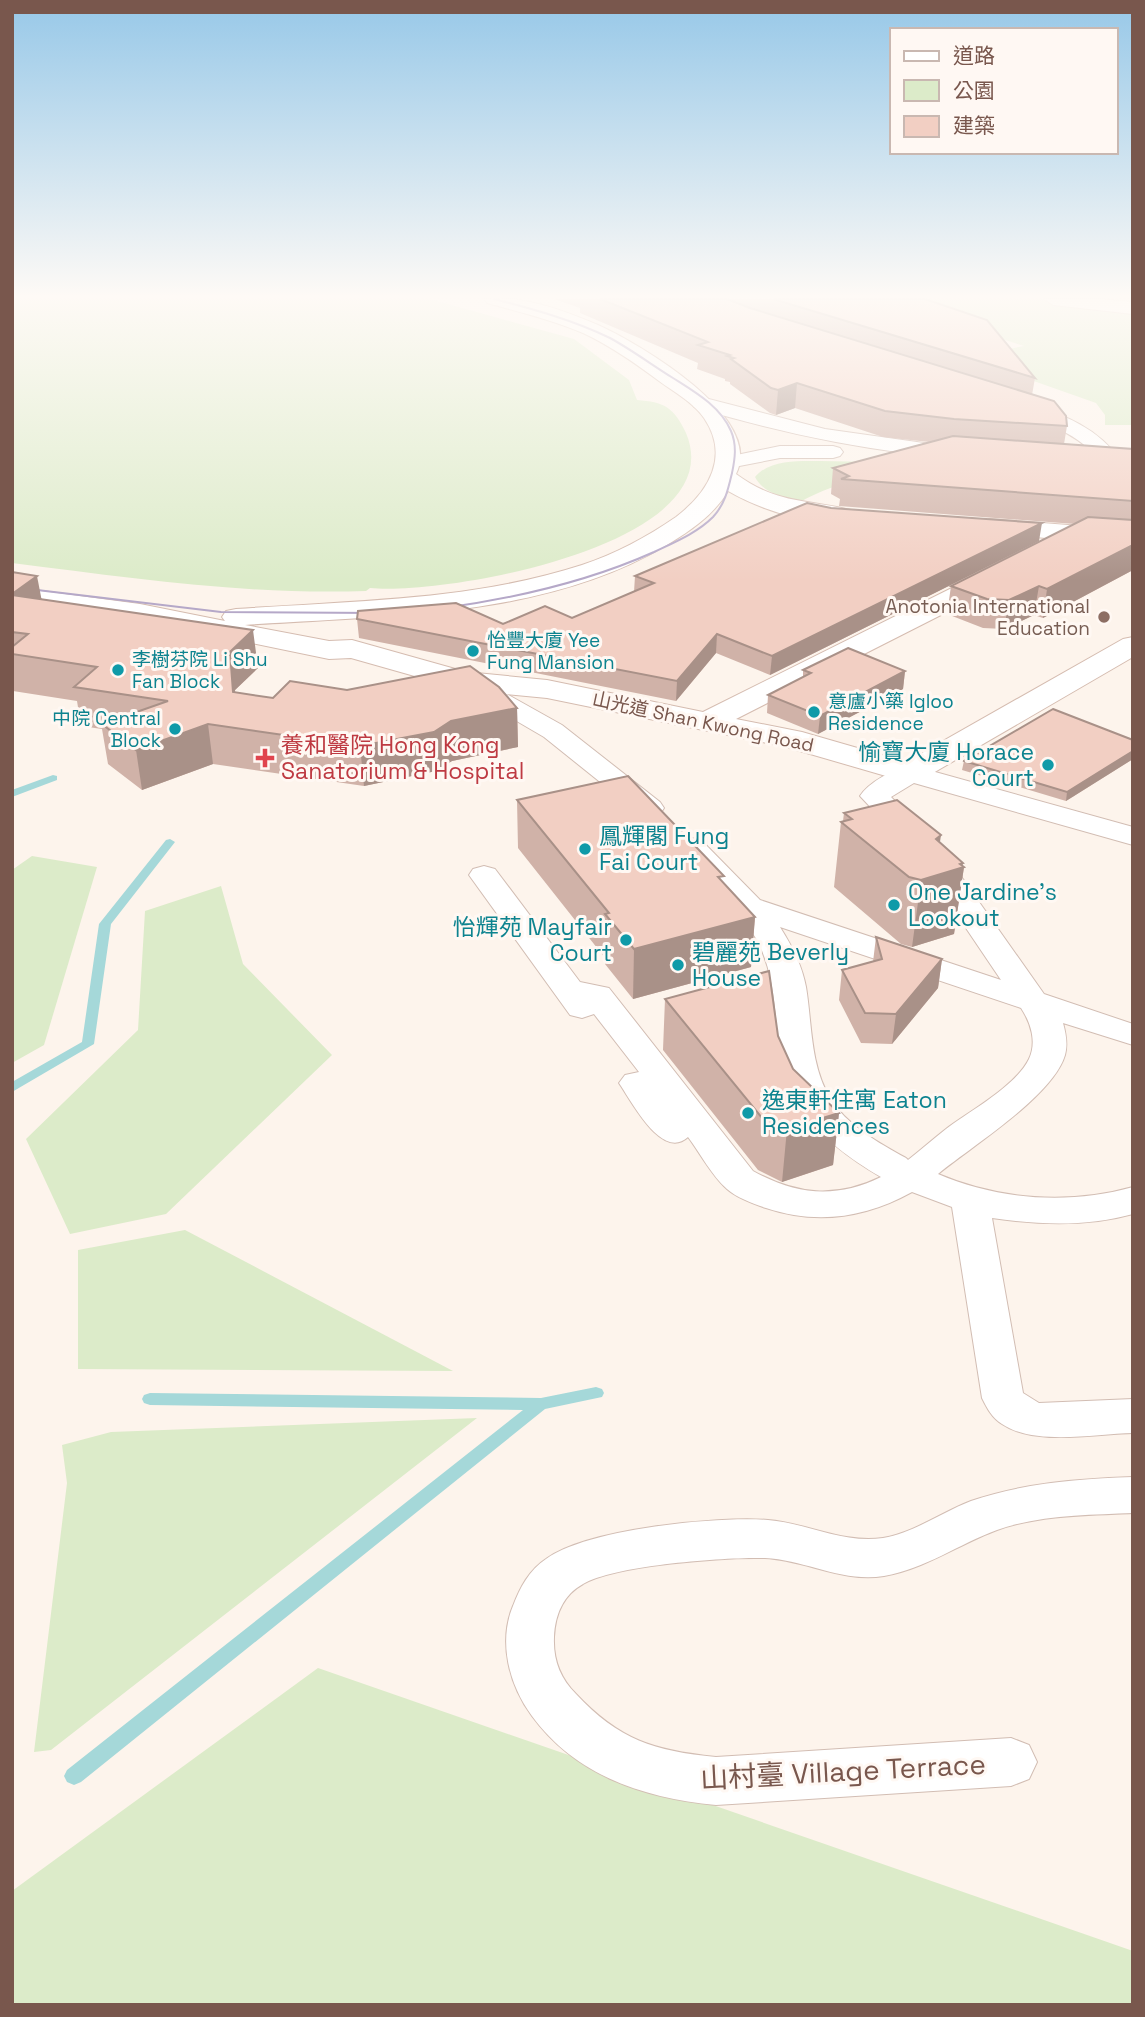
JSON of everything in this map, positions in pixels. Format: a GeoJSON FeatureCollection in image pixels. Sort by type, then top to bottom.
{"type":"FeatureCollection","features":[{"type":"Feature","properties":{"kind":"street"},"geometry":{"type":"LineString","coordinates":[[689,393],[716,418],[724,432],[726,469],[741,489],[784,507],[819,514],[864,517]]}},
{"type":"Feature","properties":{"kind":"street"},"geometry":{"type":"LineString","coordinates":[[186,620],[471,600],[592,570],[616,561],[681,528],[703,507],[726,469],[780,452],[976,456],[817,434],[766,423],[701,402]]}},
{"type":"Feature","properties":{"kind":"street"},"geometry":{"type":"LineString","coordinates":[[1008,404],[1072,425],[1095,440],[1113,463]]}},
{"type":"Feature","properties":{"kind":"street"},"geometry":{"type":"LineString","coordinates":[[972,525],[1133,538]]}},
{"type":"Feature","properties":{"kind":"street"},"geometry":{"type":"LineString","coordinates":[[706,722],[1079,533]]}},
{"type":"Feature","properties":{"kind":"street"},"geometry":{"type":"LineString","coordinates":[[12,576],[276,614]]}},
{"type":"Feature","properties":{"kind":"street"},"geometry":{"type":"LineString","coordinates":[[12,594],[186,620],[329,650],[363,652],[377,626],[401,607]]}},
{"type":"Feature","properties":{"kind":"street","name":"山光道 Shan Kwong Road"},"geometry":{"type":"LineString","coordinates":[[276,614],[309,629],[342,638],[363,652],[464,681],[547,689],[791,739],[1133,836]]}},
{"type":"Feature","properties":{"kind":"street"},"geometry":{"type":"LineString","coordinates":[[568,990],[597,995],[740,1180],[763,1195],[788,1203],[815,1206],[842,1204],[876,1195],[909,1177],[1030,1082],[1046,1060],[1051,1038],[1046,1021],[931,854],[874,796],[1133,645]]}},
{"type":"Feature","properties":{"kind":"street"},"geometry":{"type":"LineString","coordinates":[[464,681],[529,715],[633,793],[683,838],[751,907],[774,944],[788,980],[800,1061],[812,1098],[842,1133],[909,1177],[970,1201],[1021,1210],[1051,1211],[1089,1209],[1133,1200]]}},
{"type":"Feature","properties":{"kind":"street"},"geometry":{"type":"LineString","coordinates":[[529,715],[526,706],[530,700],[537,692],[547,689]]}},
{"type":"Feature","properties":{"kind":"street"},"geometry":{"type":"LineString","coordinates":[[484,875],[673,1132]]}},
{"type":"Feature","properties":{"kind":"street"},"geometry":{"type":"LineString","coordinates":[[751,907],[1133,1035]]}},
{"type":"Feature","properties":{"kind":"street"},"geometry":{"type":"LineString","coordinates":[[970,1201],[1003,1398],[1009,1406],[1028,1419],[1040,1420],[1133,1416]]}},
{"type":"Feature","properties":{"kind":"street","name":"山村臺 Village Terrace"},"geometry":{"type":"LineString","coordinates":[[1011,1762],[716,1781],[673,1778],[633,1766],[596,1747],[570,1726],[550,1701],[535,1675],[529,1647],[532,1618],[539,1598],[551,1583],[566,1570],[586,1560],[734,1539],[768,1539],[802,1544],[845,1558],[865,1559],[904,1552],[989,1513],[1028,1504],[1133,1494]]}},
{"type":"Feature","properties":{"kind":"green space"},"geometry":{"type":"Polygon","coordinates":[[[12,393],[634,393],[637,400],[654,402],[667,408],[677,417],[686,433],[689,472],[667,506],[626,534],[572,556],[513,572],[456,583],[370,588],[366,591],[232,588],[12,563],[12,393]]]}},
{"type":"Feature","properties":{"kind":"green space"},"geometry":{"type":"Polygon","coordinates":[[[1068,393],[1133,393],[1133,425],[1105,425],[1105,415],[1096,403],[1068,393]]]}},
{"type":"Feature","properties":{"kind":"green space"},"geometry":{"type":"Polygon","coordinates":[[[821,461],[929,463],[847,483],[800,502],[769,491],[755,477],[761,471],[777,464],[821,461]]]}},
{"type":"Feature","properties":{"kind":"green space"},"geometry":{"type":"Polygon","coordinates":[[[32,856],[97,867],[44,1045],[12,1063],[12,870],[32,856]]]}},
{"type":"Feature","properties":{"kind":"green space"},"geometry":{"type":"Polygon","coordinates":[[[221,886],[243,964],[332,1055],[166,1214],[70,1234],[26,1139],[138,1030],[145,911],[221,886]]]}},
{"type":"Feature","properties":{"kind":"green space"},"geometry":{"type":"Polygon","coordinates":[[[185,1230],[453,1371],[78,1369],[78,1250],[185,1230]]]}},
{"type":"Feature","properties":{"kind":"green space"},"geometry":{"type":"Polygon","coordinates":[[[477,1418],[51,1750],[34,1752],[67,1483],[62,1445],[111,1432],[477,1418]]]}},
{"type":"Feature","properties":{"kind":"green space"},"geometry":{"type":"Polygon","coordinates":[[[318,1668],[1133,1951],[1133,2005],[12,2005],[12,1891],[318,1668]]]}},
{"type":"Feature","properties":{"kind":"building"},"geometry":{"type":"Polygon","coordinates":[[[829,393],[1028,393],[1054,401],[1066,416],[1067,426],[954,419],[885,411],[829,393]]]}},
{"type":"Feature","properties":{"kind":"building"},"geometry":{"type":"Polygon","coordinates":[[[953,436],[1133,449],[1133,501],[841,479],[849,476],[833,468],[953,436]]]}},
{"type":"Feature","properties":{"kind":"building"},"geometry":{"type":"Polygon","coordinates":[[[807,503],[831,508],[1042,523],[772,656],[717,634],[677,681],[357,619],[358,611],[456,603],[503,624],[545,606],[572,618],[654,583],[635,576],[807,503]]]}},
{"type":"Feature","properties":{"kind":"building"},"geometry":{"type":"Polygon","coordinates":[[[1088,517],[1133,520],[1133,545],[1047,589],[1039,586],[1009,600],[987,599],[951,586],[1088,517]]]}},
{"type":"Feature","properties":{"kind":"building"},"geometry":{"type":"Polygon","coordinates":[[[12,572],[37,576],[12,594],[12,572]]]}},
{"type":"Feature","properties":{"kind":"building"},"geometry":{"type":"Polygon","coordinates":[[[12,595],[253,630],[230,652],[233,692],[273,698],[290,681],[347,690],[470,666],[499,687],[517,708],[451,721],[434,732],[360,746],[208,724],[136,750],[102,724],[168,701],[74,687],[97,667],[12,654],[12,647],[28,634],[12,632],[12,595]]]}},
{"type":"Feature","properties":{"kind":"building"},"geometry":{"type":"Polygon","coordinates":[[[848,648],[905,671],[820,716],[768,695],[811,673],[803,670],[848,648]]]}},
{"type":"Feature","properties":{"kind":"building","name":"愉寶大廈 Horace Court"},"geometry":{"type":"Polygon","coordinates":[[[1053,709],[1133,740],[1133,751],[1067,792],[964,761],[1053,709]]]}},
{"type":"Feature","properties":{"kind":"building"},"geometry":{"type":"Polygon","coordinates":[[[628,776],[724,876],[718,877],[755,917],[634,949],[605,914],[609,913],[517,800],[628,776]]]}},
{"type":"Feature","properties":{"kind":"building"},"geometry":{"type":"Polygon","coordinates":[[[897,800],[941,835],[936,839],[963,863],[960,864],[964,867],[921,880],[909,877],[841,822],[852,819],[844,813],[897,800]]]}},
{"type":"Feature","properties":{"kind":"building"},"geometry":{"type":"Polygon","coordinates":[[[876,937],[942,959],[896,1014],[865,1013],[842,970],[882,959],[876,937]]]}},
{"type":"Feature","properties":{"kind":"building"},"geometry":{"type":"Polygon","coordinates":[[[769,971],[778,1036],[793,1069],[839,1113],[787,1129],[762,1118],[665,999],[769,971]]]}},
{"type":"Feature","properties":{"kind":"waterway"},"geometry":{"type":"LineString","coordinates":[[12,794],[53,778]]}},
{"type":"Feature","properties":{"kind":"waterway"},"geometry":{"type":"LineString","coordinates":[[12,1088],[88,1044],[105,924],[170,842]]}},
{"type":"Feature","properties":{"kind":"waterway"},"geometry":{"type":"LineString","coordinates":[[541,1404],[596,1393]]}},
{"type":"Feature","properties":{"kind":"waterway"},"geometry":{"type":"LineString","coordinates":[[150,1399],[541,1404]]}},
{"type":"Feature","properties":{"kind":"waterway"},"geometry":{"type":"LineString","coordinates":[[74,1776],[541,1404]]}},
{"type":"Feature","properties":{"kind":"tram line"},"geometry":{"type":"LineString","coordinates":[[444,608],[525,594],[603,572],[678,541],[713,517],[727,491],[735,447],[726,422],[714,407],[697,393]]}},
{"type":"Feature","properties":{"kind":"tram line"},"geometry":{"type":"LineString","coordinates":[[12,587],[221,612],[378,613]]}},
{"type":"Feature","properties":{"kind":"place","name":"Anotonia International Education"},"geometry":{"type":"Point","coordinates":[1104,617]}},
{"type":"Feature","properties":{"kind":"place","name":"怡豐大廈 Yee Fung Mansion"},"geometry":{"type":"Point","coordinates":[473,651]}},
{"type":"Feature","properties":{"kind":"place","name":"李樹芬院 Li Shu Fan Block"},"geometry":{"type":"Point","coordinates":[118,670]}},
{"type":"Feature","properties":{"kind":"place","name":"意廬小築 Igloo Residence"},"geometry":{"type":"Point","coordinates":[814,712]}},
{"type":"Feature","properties":{"kind":"place","name":"中院 Central Block"},"geometry":{"type":"Point","coordinates":[175,729]}},
{"type":"Feature","properties":{"kind":"place","name":"養和醫院 Hong Kong Sanatorium & Hospital"},"geometry":{"type":"Point","coordinates":[265,758]}},
{"type":"Feature","properties":{"kind":"place","name":"愉寶大廈 Horace Court"},"geometry":{"type":"Point","coordinates":[1048,765]}},
{"type":"Feature","properties":{"kind":"place","name":"鳳輝閣 Fung Fai Court"},"geometry":{"type":"Point","coordinates":[585,849]}},
{"type":"Feature","properties":{"kind":"place","name":"One Jardine's Lookout"},"geometry":{"type":"Point","coordinates":[894,905]}},
{"type":"Feature","properties":{"kind":"place","name":"怡輝苑 Mayfair Court"},"geometry":{"type":"Point","coordinates":[626,940]}},
{"type":"Feature","properties":{"kind":"place","name":"碧麗苑 Beverly House"},"geometry":{"type":"Point","coordinates":[678,965]}},
{"type":"Feature","properties":{"kind":"place","name":"逸東軒住寓 Eaton Residences"},"geometry":{"type":"Point","coordinates":[748,1113]}}]}
